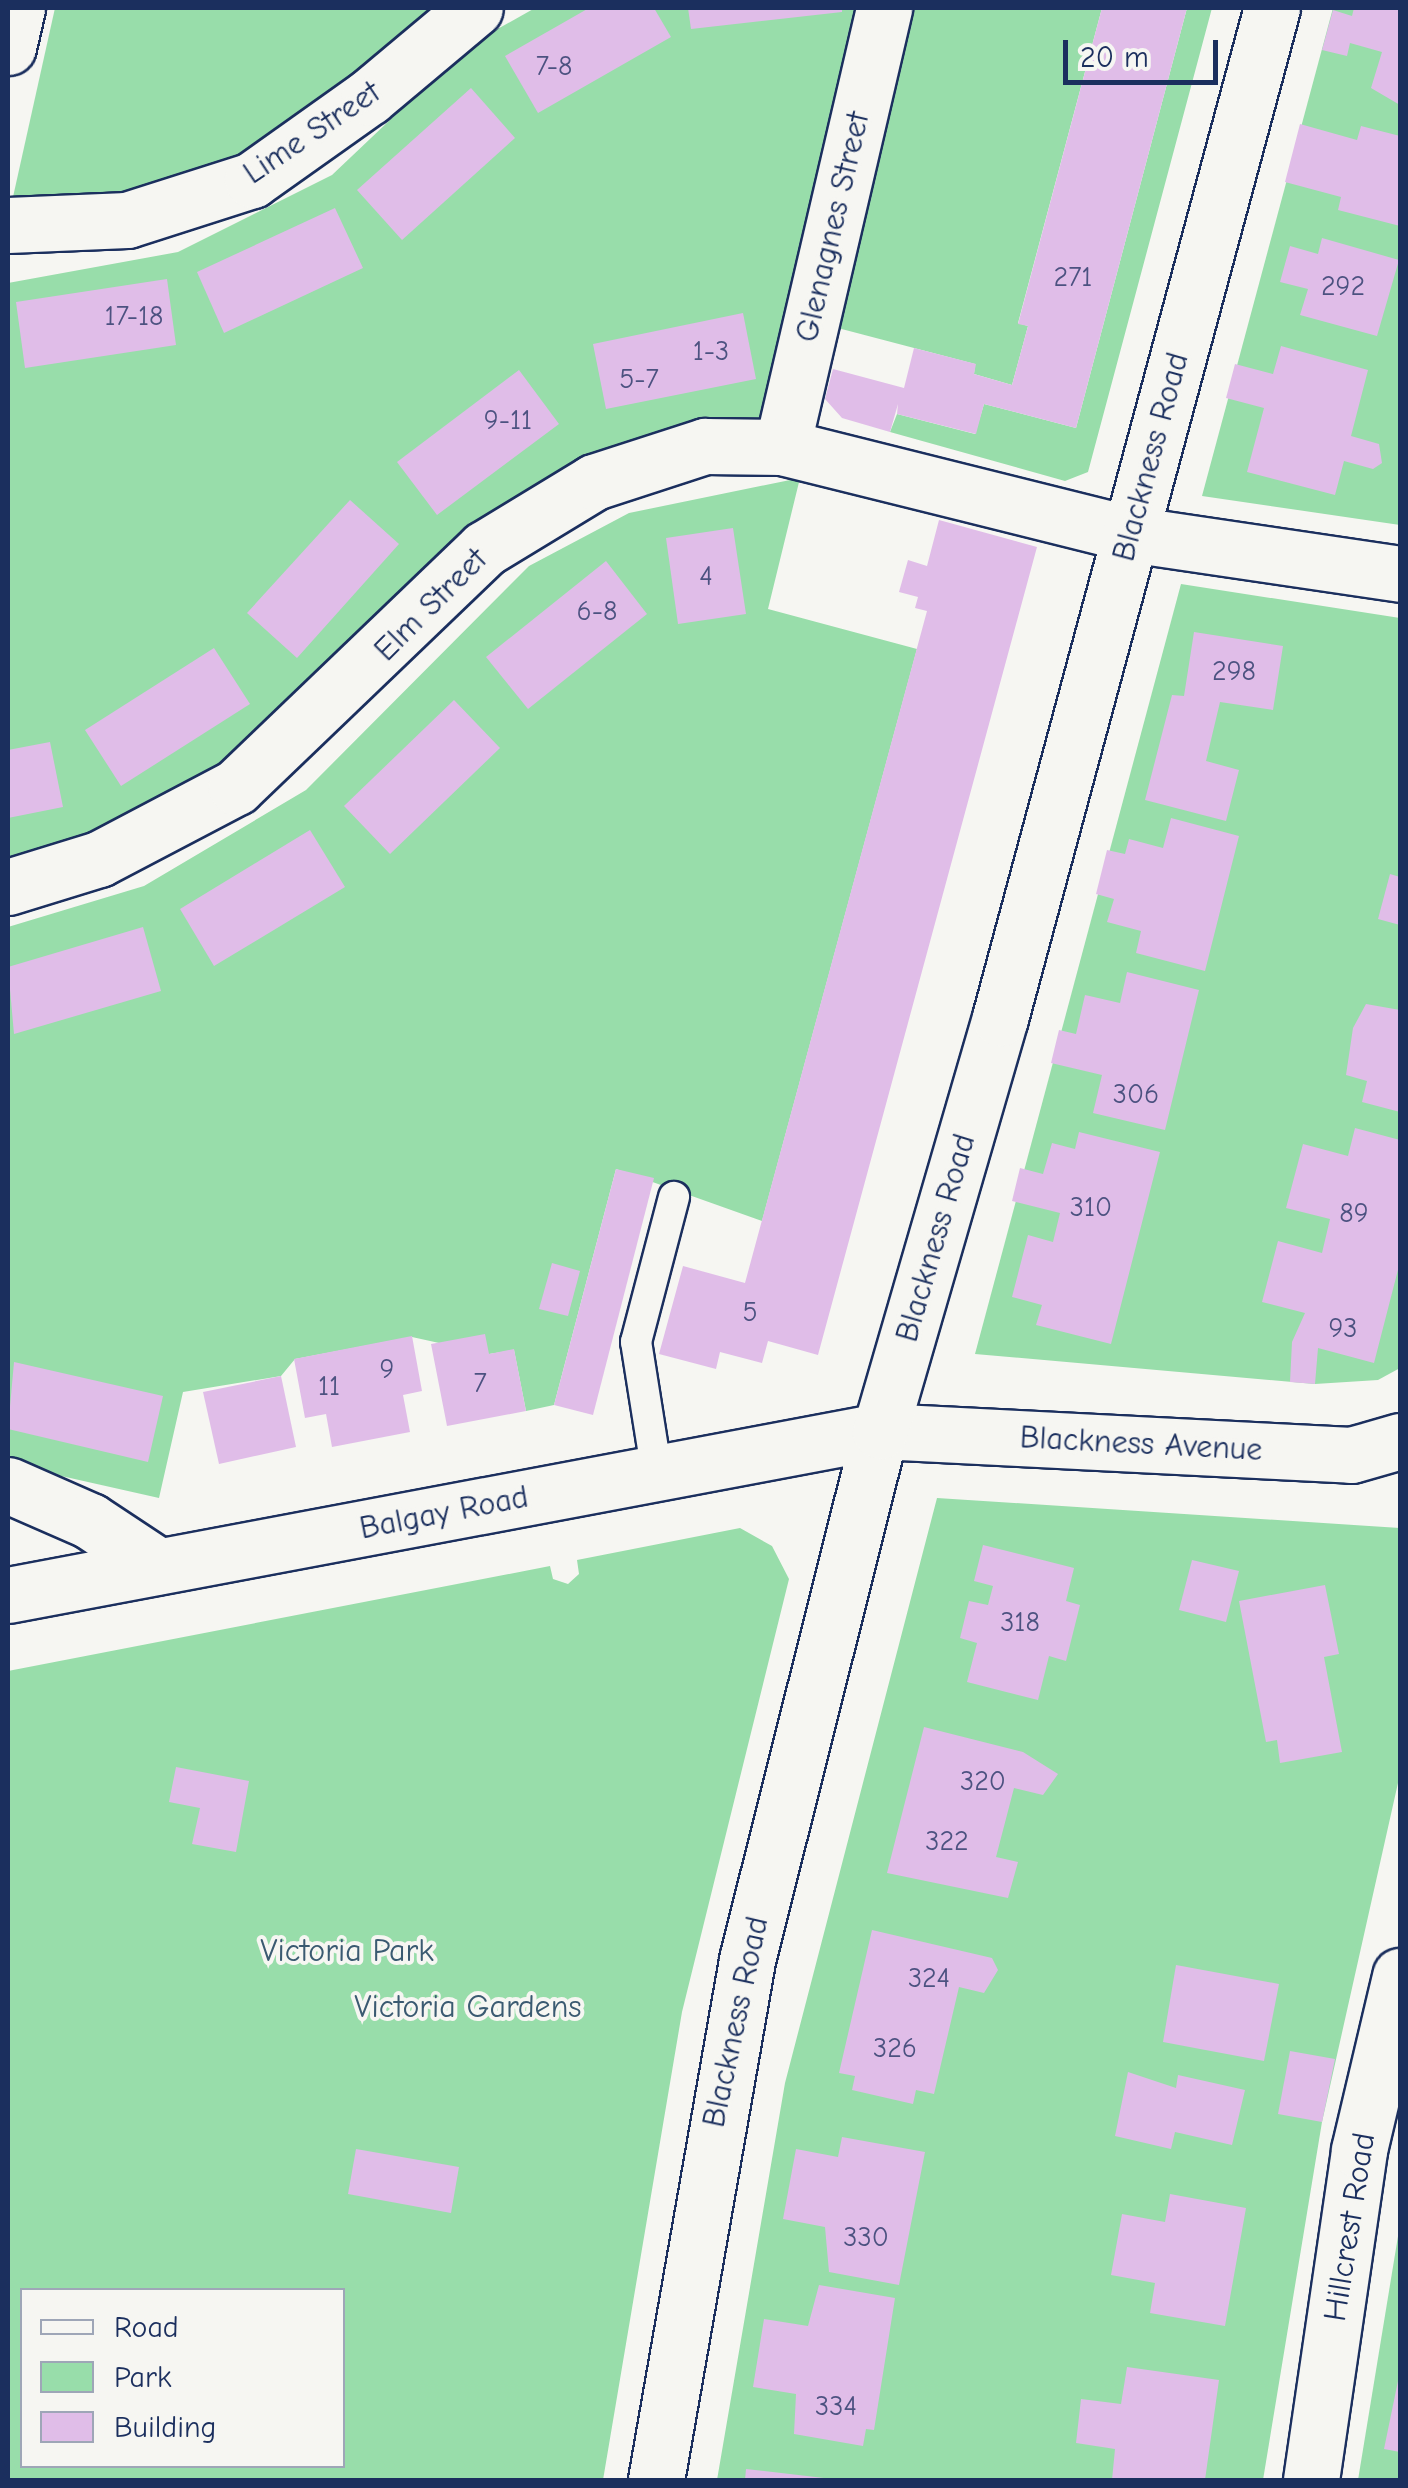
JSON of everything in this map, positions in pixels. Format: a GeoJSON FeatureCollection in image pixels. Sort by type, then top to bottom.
{"type":"FeatureCollection","features":[{"type":"Feature","properties":{"kind":"street"},"geometry":{"type":"LineString","coordinates":[[8,47],[17,8]]}},
{"type":"Feature","properties":{"kind":"street","name":"Lime Street"},"geometry":{"type":"LineString","coordinates":[[8,225],[127,220],[252,180],[369,97],[475,8]]}},
{"type":"Feature","properties":{"kind":"street","name":"Glenagnes Street"},"geometry":{"type":"LineString","coordinates":[[782,447],[884,8]]}},
{"type":"Feature","properties":{"kind":"street","name":"Blackness Road"},"geometry":{"type":"LineString","coordinates":[[656,2480],[747,1960],[880,1431],[1272,8]]}},
{"type":"Feature","properties":{"kind":"street","name":"Elm Street"},"geometry":{"type":"LineString","coordinates":[[8,887],[99,858],[236,787],[484,550],[594,482],[705,446],[782,447],[1130,534],[1400,574]]}},
{"type":"Feature","properties":{"kind":"street","name":"Blackness Avenue"},"geometry":{"type":"LineString","coordinates":[[880,1431],[1351,1455],[1400,1441]]}},
{"type":"Feature","properties":{"kind":"street","name":"Balgay Road"},"geometry":{"type":"LineString","coordinates":[[8,1595],[880,1431]]}},
{"type":"Feature","properties":{"kind":"street"},"geometry":{"type":"LineString","coordinates":[[8,1484],[90,1521],[158,1566]]}},
{"type":"Feature","properties":{"kind":"street","name":"Hillcrest Road"},"geometry":{"type":"LineString","coordinates":[[1311,2480],[1359,2150],[1400,1976]]}},
{"type":"Feature","properties":{"kind":"lane"},"geometry":{"type":"LineString","coordinates":[[657,1474],[636,1342],[674,1198]]}},
{"type":"Feature","properties":{"kind":"green space"},"geometry":{"type":"Polygon","coordinates":[[[55,8],[441,8],[257,161],[126,206],[11,206],[55,8]]]}},
{"type":"Feature","properties":{"kind":"green space"},"geometry":{"type":"Polygon","coordinates":[[[535,8],[858,8],[764,419],[597,455],[209,772],[113,830],[8,861],[8,283],[178,252],[332,175],[469,45],[535,8]]]}},
{"type":"Feature","properties":{"kind":"green space"},"geometry":{"type":"Polygon","coordinates":[[[910,8],[1102,8],[1018,323],[1028,326],[1012,385],[974,374],[975,364],[834,327],[910,8]]]}},
{"type":"Feature","properties":{"kind":"green space"},"geometry":{"type":"Polygon","coordinates":[[[1187,8],[1212,8],[1088,472],[1065,481],[890,432],[897,414],[975,434],[984,404],[1076,428],[1187,8]]]}},
{"type":"Feature","properties":{"kind":"green space"},"geometry":{"type":"Polygon","coordinates":[[[1333,8],[1400,8],[1400,525],[1202,496],[1333,8]]]}},
{"type":"Feature","properties":{"kind":"green space"},"geometry":{"type":"Polygon","coordinates":[[[800,478],[768,609],[917,649],[762,1221],[616,1169],[554,1405],[526,1411],[514,1350],[489,1354],[412,1337],[295,1359],[281,1376],[183,1392],[159,1498],[8,1464],[8,927],[144,886],[306,790],[529,566],[629,513],[800,478]]]}},
{"type":"Feature","properties":{"kind":"green space"},"geometry":{"type":"Polygon","coordinates":[[[1181,584],[1400,618],[1400,1368],[1378,1380],[1315,1384],[975,1354],[1181,584]]]}},
{"type":"Feature","properties":{"kind":"green space"},"geometry":{"type":"Polygon","coordinates":[[[937,1498],[1400,1528],[1400,1774],[1322,2122],[1263,2480],[717,2480],[785,2083],[937,1498]]]}},
{"type":"Feature","properties":{"kind":"green space","name":"Victoria Park"},"geometry":{"type":"Polygon","coordinates":[[[740,1528],[772,1546],[789,1579],[682,2012],[603,2480],[8,2480],[8,1671],[550,1566],[553,1579],[568,1584],[579,1574],[577,1560],[740,1528]]]}},
{"type":"Feature","properties":{"kind":"green space"},"geometry":{"type":"Polygon","coordinates":[[[1400,2224],[1400,2480],[1358,2480],[1400,2224]]]}},
{"type":"Feature","properties":{"kind":"building"},"geometry":{"type":"Polygon","coordinates":[[[589,8],[654,8],[671,37],[538,113],[505,56],[589,8]]]}},
{"type":"Feature","properties":{"kind":"building"},"geometry":{"type":"Polygon","coordinates":[[[688,8],[842,8],[842,12],[691,29],[688,8]]]}},
{"type":"Feature","properties":{"kind":"building"},"geometry":{"type":"Polygon","coordinates":[[[1102,8],[1187,8],[1076,428],[984,404],[976,434],[897,414],[898,404],[890,432],[842,418],[825,399],[833,369],[904,388],[914,348],[976,364],[974,374],[1012,385],[1028,326],[1018,324],[1102,8]]]}},
{"type":"Feature","properties":{"kind":"building"},"geometry":{"type":"Polygon","coordinates":[[[1354,8],[1400,8],[1400,105],[1371,88],[1382,52],[1350,43],[1347,56],[1322,50],[1333,10],[1352,16],[1354,8]]]}},
{"type":"Feature","properties":{"kind":"building"},"geometry":{"type":"Polygon","coordinates":[[[471,88],[515,138],[402,240],[357,190],[471,88]]]}},
{"type":"Feature","properties":{"kind":"building"},"geometry":{"type":"Polygon","coordinates":[[[1300,124],[1357,140],[1361,126],[1400,136],[1400,226],[1338,210],[1341,197],[1285,182],[1300,124]]]}},
{"type":"Feature","properties":{"kind":"building"},"geometry":{"type":"Polygon","coordinates":[[[335,208],[363,268],[224,333],[197,272],[335,208]]]}},
{"type":"Feature","properties":{"kind":"building"},"geometry":{"type":"Polygon","coordinates":[[[1322,238],[1399,260],[1377,336],[1300,315],[1308,289],[1280,282],[1290,246],[1318,254],[1322,238]]]}},
{"type":"Feature","properties":{"kind":"building"},"geometry":{"type":"Polygon","coordinates":[[[167,279],[176,345],[25,368],[16,302],[167,279]]]}},
{"type":"Feature","properties":{"kind":"building"},"geometry":{"type":"Polygon","coordinates":[[[743,313],[756,379],[606,409],[593,344],[743,313]]]}},
{"type":"Feature","properties":{"kind":"building"},"geometry":{"type":"Polygon","coordinates":[[[1281,346],[1368,370],[1351,436],[1379,444],[1382,463],[1373,469],[1344,461],[1335,495],[1247,472],[1264,408],[1226,398],[1235,364],[1273,374],[1281,346]]]}},
{"type":"Feature","properties":{"kind":"building"},"geometry":{"type":"Polygon","coordinates":[[[519,370],[559,424],[437,515],[397,462],[519,370]]]}},
{"type":"Feature","properties":{"kind":"building"},"geometry":{"type":"Polygon","coordinates":[[[350,500],[399,544],[297,658],[247,613],[350,500]]]}},
{"type":"Feature","properties":{"kind":"building"},"geometry":{"type":"Polygon","coordinates":[[[939,520],[1037,547],[818,1355],[768,1341],[762,1363],[720,1352],[716,1369],[659,1354],[683,1266],[745,1283],[927,611],[915,608],[918,597],[899,592],[908,560],[927,566],[939,520]]]}},
{"type":"Feature","properties":{"kind":"building"},"geometry":{"type":"Polygon","coordinates":[[[733,528],[746,614],[678,624],[666,538],[733,528]]]}},
{"type":"Feature","properties":{"kind":"building"},"geometry":{"type":"Polygon","coordinates":[[[606,561],[647,614],[528,709],[486,657],[606,561]]]}},
{"type":"Feature","properties":{"kind":"building"},"geometry":{"type":"Polygon","coordinates":[[[1194,632],[1283,646],[1273,710],[1220,702],[1206,761],[1239,770],[1226,821],[1145,800],[1172,695],[1184,696],[1194,632]]]}},
{"type":"Feature","properties":{"kind":"building"},"geometry":{"type":"Polygon","coordinates":[[[214,648],[250,704],[121,786],[85,730],[214,648]]]}},
{"type":"Feature","properties":{"kind":"building"},"geometry":{"type":"Polygon","coordinates":[[[454,700],[500,748],[390,854],[344,806],[454,700]]]}},
{"type":"Feature","properties":{"kind":"building"},"geometry":{"type":"Polygon","coordinates":[[[50,742],[63,807],[8,818],[8,750],[50,742]]]}},
{"type":"Feature","properties":{"kind":"building"},"geometry":{"type":"Polygon","coordinates":[[[1171,818],[1239,836],[1205,971],[1136,953],[1141,931],[1107,922],[1114,899],[1096,894],[1107,850],[1125,854],[1129,839],[1163,848],[1171,818]]]}},
{"type":"Feature","properties":{"kind":"building"},"geometry":{"type":"Polygon","coordinates":[[[310,830],[345,887],[214,966],[180,909],[310,830]]]}},
{"type":"Feature","properties":{"kind":"building"},"geometry":{"type":"Polygon","coordinates":[[[1390,874],[1400,877],[1400,925],[1378,919],[1390,874]]]}},
{"type":"Feature","properties":{"kind":"building"},"geometry":{"type":"Polygon","coordinates":[[[143,927],[161,991],[14,1034],[8,967],[143,927]]]}},
{"type":"Feature","properties":{"kind":"building"},"geometry":{"type":"Polygon","coordinates":[[[1127,972],[1199,990],[1165,1130],[1093,1113],[1102,1075],[1051,1063],[1059,1030],[1076,1034],[1085,995],[1120,1003],[1127,972]]]}},
{"type":"Feature","properties":{"kind":"building"},"geometry":{"type":"Polygon","coordinates":[[[1366,1004],[1400,1010],[1400,1112],[1362,1102],[1367,1081],[1346,1075],[1353,1028],[1366,1004]]]}},
{"type":"Feature","properties":{"kind":"building"},"geometry":{"type":"Polygon","coordinates":[[[1355,1128],[1400,1140],[1400,1262],[1374,1363],[1318,1348],[1315,1384],[1290,1382],[1292,1342],[1305,1313],[1262,1302],[1278,1241],[1322,1253],[1330,1219],[1286,1208],[1303,1144],[1348,1156],[1355,1128]]]}},
{"type":"Feature","properties":{"kind":"building"},"geometry":{"type":"Polygon","coordinates":[[[1079,1132],[1160,1152],[1111,1344],[1036,1325],[1042,1305],[1012,1297],[1028,1235],[1053,1242],[1060,1213],[1012,1201],[1020,1168],[1043,1174],[1052,1143],[1075,1149],[1079,1132]]]}},
{"type":"Feature","properties":{"kind":"building"},"geometry":{"type":"Polygon","coordinates":[[[616,1169],[654,1178],[593,1415],[554,1405],[616,1169]]]}},
{"type":"Feature","properties":{"kind":"building"},"geometry":{"type":"Polygon","coordinates":[[[552,1263],[580,1271],[568,1316],[539,1309],[552,1263]]]}},
{"type":"Feature","properties":{"kind":"building"},"geometry":{"type":"Polygon","coordinates":[[[485,1334],[489,1354],[514,1349],[526,1411],[447,1426],[431,1344],[485,1334]]]}},
{"type":"Feature","properties":{"kind":"building"},"geometry":{"type":"Polygon","coordinates":[[[412,1336],[422,1391],[403,1395],[410,1432],[332,1447],[326,1414],[305,1418],[294,1359],[412,1336]]]}},
{"type":"Feature","properties":{"kind":"building"},"geometry":{"type":"Polygon","coordinates":[[[14,1362],[163,1396],[148,1462],[8,1429],[14,1362]]]}},
{"type":"Feature","properties":{"kind":"building"},"geometry":{"type":"Polygon","coordinates":[[[281,1376],[296,1447],[219,1464],[203,1392],[281,1376]]]}},
{"type":"Feature","properties":{"kind":"building"},"geometry":{"type":"Polygon","coordinates":[[[983,1545],[1074,1568],[1066,1601],[1080,1605],[1066,1661],[1049,1656],[1038,1700],[967,1682],[977,1643],[960,1638],[969,1601],[988,1605],[993,1586],[974,1581],[983,1545]]]}},
{"type":"Feature","properties":{"kind":"building"},"geometry":{"type":"Polygon","coordinates":[[[1192,1560],[1239,1571],[1226,1622],[1179,1610],[1192,1560]]]}},
{"type":"Feature","properties":{"kind":"building"},"geometry":{"type":"Polygon","coordinates":[[[1325,1585],[1339,1654],[1324,1657],[1342,1752],[1280,1763],[1277,1740],[1266,1742],[1239,1601],[1325,1585]]]}},
{"type":"Feature","properties":{"kind":"building"},"geometry":{"type":"Polygon","coordinates":[[[924,1727],[1023,1752],[1058,1774],[1043,1795],[1014,1788],[996,1857],[1018,1862],[1008,1898],[887,1873],[924,1727]]]}},
{"type":"Feature","properties":{"kind":"building"},"geometry":{"type":"Polygon","coordinates":[[[176,1767],[249,1781],[236,1852],[192,1844],[200,1808],[169,1802],[176,1767]]]}},
{"type":"Feature","properties":{"kind":"building"},"geometry":{"type":"Polygon","coordinates":[[[872,1930],[992,1958],[998,1970],[984,1993],[959,1987],[934,2094],[916,2090],[913,2104],[852,2090],[855,2076],[839,2073],[872,1930]]]}},
{"type":"Feature","properties":{"kind":"building"},"geometry":{"type":"Polygon","coordinates":[[[1176,1965],[1279,1984],[1264,2061],[1163,2042],[1176,1965]]]}},
{"type":"Feature","properties":{"kind":"building"},"geometry":{"type":"Polygon","coordinates":[[[1290,2051],[1335,2059],[1322,2122],[1278,2114],[1290,2051]]]}},
{"type":"Feature","properties":{"kind":"building"},"geometry":{"type":"Polygon","coordinates":[[[1128,2072],[1176,2088],[1178,2075],[1245,2090],[1232,2145],[1175,2132],[1171,2149],[1115,2136],[1128,2072]]]}},
{"type":"Feature","properties":{"kind":"building"},"geometry":{"type":"Polygon","coordinates":[[[842,2137],[925,2152],[899,2285],[829,2272],[825,2227],[783,2219],[796,2149],[838,2157],[842,2137]]]}},
{"type":"Feature","properties":{"kind":"building"},"geometry":{"type":"Polygon","coordinates":[[[356,2149],[459,2167],[451,2213],[348,2194],[356,2149]]]}},
{"type":"Feature","properties":{"kind":"building"},"geometry":{"type":"Polygon","coordinates":[[[1170,2194],[1246,2208],[1225,2326],[1150,2313],[1155,2283],[1111,2275],[1122,2214],[1165,2222],[1170,2194]]]}},
{"type":"Feature","properties":{"kind":"building"},"geometry":{"type":"Polygon","coordinates":[[[819,2285],[895,2298],[874,2430],[866,2429],[863,2446],[794,2434],[796,2394],[753,2387],[764,2319],[808,2326],[819,2285]]]}},
{"type":"Feature","properties":{"kind":"building"},"geometry":{"type":"Polygon","coordinates":[[[1127,2367],[1219,2380],[1205,2480],[1112,2480],[1115,2449],[1076,2443],[1081,2399],[1121,2404],[1127,2367]]]}},
{"type":"Feature","properties":{"kind":"building"},"geometry":{"type":"Polygon","coordinates":[[[1400,2377],[1400,2452],[1384,2449],[1400,2377]]]}},
{"type":"Feature","properties":{"kind":"building"},"geometry":{"type":"Polygon","coordinates":[[[746,2469],[824,2478],[824,2480],[745,2480],[746,2469]]]}},
{"type":"Feature","properties":{"kind":"park label","name":"Victoria Gardens"},"geometry":{"type":"Point","coordinates":[468,2007]}}]}
